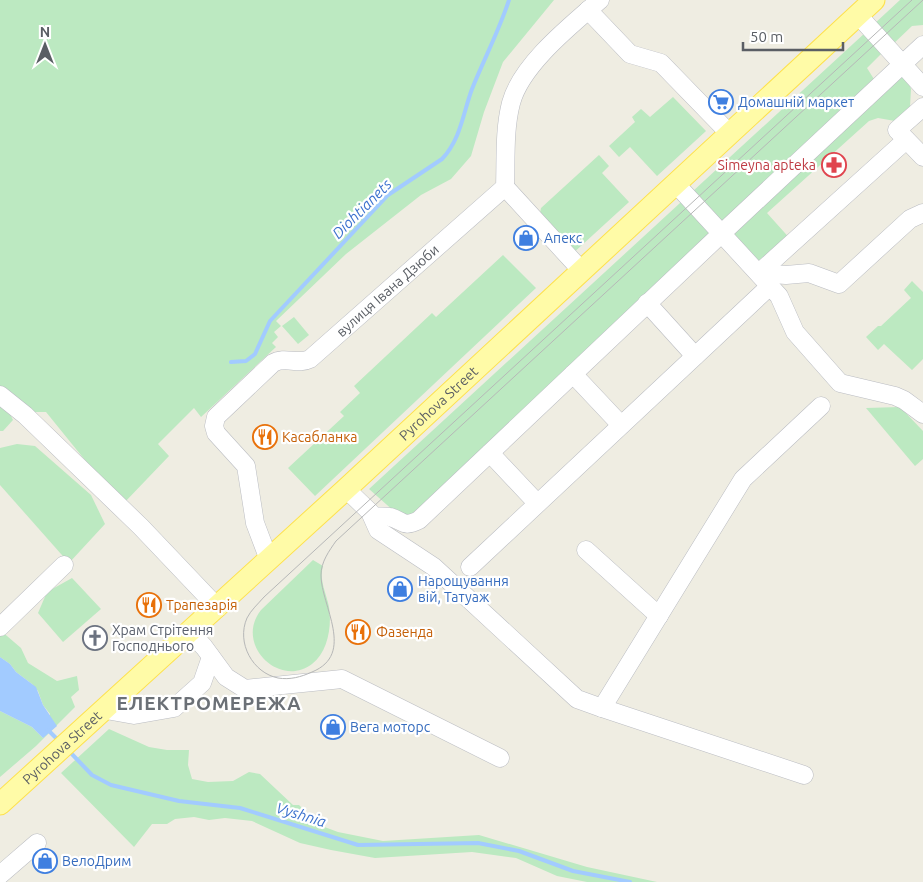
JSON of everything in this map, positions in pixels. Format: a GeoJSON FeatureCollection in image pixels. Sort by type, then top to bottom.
{"type":"FeatureCollection","features":[{"type":"Feature","properties":{"kind":"main road","name":"Pyrohova Street"},"geometry":{"type":"LineString","coordinates":[[0,804],[218,608],[874,0]]}},
{"type":"Feature","properties":{"kind":"street"},"geometry":{"type":"LineString","coordinates":[[581,270],[505,187],[508,122],[515,91],[525,74],[544,52],[594,5],[630,54],[661,63],[729,133]]}},
{"type":"Feature","properties":{"kind":"street"},"geometry":{"type":"LineString","coordinates":[[858,15],[923,87]]}},
{"type":"Feature","properties":{"kind":"street"},"geometry":{"type":"LineString","coordinates":[[372,516],[391,517],[402,523],[410,524],[418,520],[923,45]]}},
{"type":"Feature","properties":{"kind":"street"},"geometry":{"type":"LineString","coordinates":[[923,106],[897,130],[923,157]]}},
{"type":"Feature","properties":{"kind":"street"},"geometry":{"type":"LineString","coordinates":[[470,567],[695,356],[764,280],[906,140]]}},
{"type":"Feature","properties":{"kind":"street"},"geometry":{"type":"LineString","coordinates":[[675,183],[783,302],[795,332],[840,382],[895,396],[922,412]]}},
{"type":"Feature","properties":{"kind":"street","name":"вулиця Івана Дзюби"},"geometry":{"type":"LineString","coordinates":[[269,560],[255,523],[246,466],[216,433],[214,426],[216,417],[277,360],[301,362],[310,359],[505,187]]}},
{"type":"Feature","properties":{"kind":"street"},"geometry":{"type":"LineString","coordinates":[[764,280],[786,275],[809,273],[839,284],[910,219],[923,213]]}},
{"type":"Feature","properties":{"kind":"street"},"geometry":{"type":"LineString","coordinates":[[647,303],[695,356]]}},
{"type":"Feature","properties":{"kind":"street"},"geometry":{"type":"LineString","coordinates":[[573,374],[621,425]]}},
{"type":"Feature","properties":{"kind":"street"},"geometry":{"type":"LineString","coordinates":[[0,395],[25,415],[141,527],[218,608]]}},
{"type":"Feature","properties":{"kind":"street"},"geometry":{"type":"LineString","coordinates":[[602,708],[742,479],[821,406]]}},
{"type":"Feature","properties":{"kind":"street"},"geometry":{"type":"LineString","coordinates":[[490,453],[537,503]]}},
{"type":"Feature","properties":{"kind":"street"},"geometry":{"type":"LineString","coordinates":[[346,489],[372,516],[378,530],[434,568],[577,698],[804,775]]}},
{"type":"Feature","properties":{"kind":"street"},"geometry":{"type":"LineString","coordinates":[[586,550],[659,616]]}},
{"type":"Feature","properties":{"kind":"street"},"geometry":{"type":"LineString","coordinates":[[0,627],[64,565]]}},
{"type":"Feature","properties":{"kind":"street"},"geometry":{"type":"LineString","coordinates":[[190,632],[204,647],[226,677],[245,689],[342,679],[500,758]]}},
{"type":"Feature","properties":{"kind":"street"},"geometry":{"type":"LineString","coordinates":[[102,713],[134,715],[174,708],[202,683],[211,657]]}},
{"type":"Feature","properties":{"kind":"street"},"geometry":{"type":"LineString","coordinates":[[0,876],[37,843]]}},
{"type":"Feature","properties":{"kind":"green space"},"geometry":{"type":"Polygon","coordinates":[[[0,0],[554,0],[503,62],[484,112],[471,156],[451,179],[421,195],[346,254],[276,321],[281,326],[274,332],[278,337],[272,343],[276,347],[201,417],[194,408],[158,444],[169,456],[124,503],[106,486],[46,412],[31,412],[0,387],[0,0]]]}},
{"type":"Feature","properties":{"kind":"green space"},"geometry":{"type":"Polygon","coordinates":[[[900,0],[923,0],[923,25],[912,26],[891,46],[873,25],[900,0]]]}},
{"type":"Feature","properties":{"kind":"green space"},"geometry":{"type":"Polygon","coordinates":[[[866,32],[882,53],[867,68],[877,84],[902,64],[911,89],[910,107],[895,121],[878,118],[869,121],[767,213],[793,242],[759,273],[721,234],[419,520],[404,520],[369,489],[866,32]]]}},
{"type":"Feature","properties":{"kind":"green space"},"geometry":{"type":"Polygon","coordinates":[[[673,97],[706,131],[657,176],[630,147],[619,157],[609,146],[635,122],[632,117],[641,109],[650,117],[673,97]]]}},
{"type":"Feature","properties":{"kind":"green space"},"geometry":{"type":"Polygon","coordinates":[[[599,155],[609,166],[602,173],[629,202],[570,256],[538,223],[541,208],[599,155]]]}},
{"type":"Feature","properties":{"kind":"green space"},"geometry":{"type":"Polygon","coordinates":[[[503,255],[536,288],[315,496],[288,468],[344,416],[340,412],[360,393],[354,386],[432,313],[436,317],[503,255]]]}},
{"type":"Feature","properties":{"kind":"green space"},"geometry":{"type":"Polygon","coordinates":[[[912,281],[923,292],[923,359],[912,370],[884,344],[878,350],[866,337],[878,326],[881,326],[911,298],[904,290],[912,281]]]}},
{"type":"Feature","properties":{"kind":"green space"},"geometry":{"type":"Polygon","coordinates":[[[294,317],[309,335],[298,344],[282,326],[294,317]]]}},
{"type":"Feature","properties":{"kind":"green space"},"geometry":{"type":"Polygon","coordinates":[[[0,405],[9,412],[13,420],[3,431],[0,431],[0,405]]]}},
{"type":"Feature","properties":{"kind":"green space"},"geometry":{"type":"Polygon","coordinates":[[[900,407],[923,431],[923,459],[915,466],[866,408],[900,407]]]}},
{"type":"Feature","properties":{"kind":"green space"},"geometry":{"type":"Polygon","coordinates":[[[17,444],[35,446],[91,495],[105,524],[69,563],[0,485],[0,448],[17,444]]]}},
{"type":"Feature","properties":{"kind":"green space"},"geometry":{"type":"Polygon","coordinates":[[[313,560],[323,566],[322,582],[330,614],[328,638],[322,653],[312,664],[299,670],[286,671],[274,667],[264,659],[257,649],[253,636],[254,623],[261,610],[313,560]]]}},
{"type":"Feature","properties":{"kind":"green space"},"geometry":{"type":"Polygon","coordinates":[[[72,578],[101,609],[63,642],[38,613],[47,592],[72,578]]]}},
{"type":"Feature","properties":{"kind":"green space"},"geometry":{"type":"Polygon","coordinates":[[[0,630],[21,648],[28,663],[57,681],[77,676],[79,690],[71,697],[75,707],[36,746],[0,777],[0,711],[32,727],[43,738],[50,714],[43,705],[38,691],[32,684],[0,657],[0,630]]]}},
{"type":"Feature","properties":{"kind":"green space"},"geometry":{"type":"Polygon","coordinates":[[[109,729],[149,747],[167,750],[189,750],[188,765],[192,779],[208,782],[233,781],[249,772],[260,774],[293,805],[299,805],[319,825],[338,832],[383,841],[479,835],[587,867],[657,882],[587,882],[557,876],[516,858],[472,852],[375,858],[300,843],[252,821],[225,818],[209,820],[194,817],[175,819],[167,824],[152,824],[134,847],[61,773],[109,729]]]}},
{"type":"Feature","properties":{"kind":"water"},"geometry":{"type":"Polygon","coordinates":[[[0,657],[36,687],[43,705],[57,726],[43,738],[32,727],[0,711],[0,657]]]}},
{"type":"Feature","properties":{"kind":"waterway","name":"Diohtianets"},"geometry":{"type":"LineString","coordinates":[[231,362],[246,361],[255,354],[270,321],[388,195],[442,159],[453,143],[461,126],[472,89],[509,0]]}},
{"type":"Feature","properties":{"kind":"waterway","name":"Vyshnia"},"geometry":{"type":"LineString","coordinates":[[48,730],[59,741]]}},
{"type":"Feature","properties":{"kind":"waterway","name":"Vyshnia"},"geometry":{"type":"LineString","coordinates":[[69,751],[92,775],[111,785],[179,801],[240,808],[358,845],[478,843],[519,851],[573,871],[630,882]]}},
{"type":"Feature","properties":{"kind":"tram line"},"geometry":{"type":"LineString","coordinates":[[912,0],[264,597],[247,618],[244,628],[245,647],[249,656],[261,670],[269,675],[287,679],[308,674],[325,664],[332,654],[334,642],[333,628],[322,587],[321,570],[326,557],[336,541],[923,0]]}},
{"type":"Feature","properties":{"kind":"place","name":"Домашній маркет"},"geometry":{"type":"Point","coordinates":[721,102]}},
{"type":"Feature","properties":{"kind":"place","name":"Simeyna apteka"},"geometry":{"type":"Point","coordinates":[834,165]}},
{"type":"Feature","properties":{"kind":"place","name":"Апекс"},"geometry":{"type":"Point","coordinates":[526,238]}},
{"type":"Feature","properties":{"kind":"place","name":"Касабланка"},"geometry":{"type":"Point","coordinates":[265,437]}},
{"type":"Feature","properties":{"kind":"place","name":"Нарощування вій, Татуаж"},"geometry":{"type":"Point","coordinates":[400,589]}},
{"type":"Feature","properties":{"kind":"place","name":"Трапезарія"},"geometry":{"type":"Point","coordinates":[149,605]}},
{"type":"Feature","properties":{"kind":"place","name":"Фазенда"},"geometry":{"type":"Point","coordinates":[358,632]}},
{"type":"Feature","properties":{"kind":"place","name":"Храм Стрітення Господнього"},"geometry":{"type":"Point","coordinates":[95,638]}},
{"type":"Feature","properties":{"kind":"place","name":"Вега моторс"},"geometry":{"type":"Point","coordinates":[333,727]}},
{"type":"Feature","properties":{"kind":"place","name":"ВелоДрим"},"geometry":{"type":"Point","coordinates":[45,861]}},
{"type":"Feature","properties":{"kind":"district","name":"ЕЛЕКТРОМЕРЕЖА"},"geometry":{"type":"Point","coordinates":[209,703]}}]}
